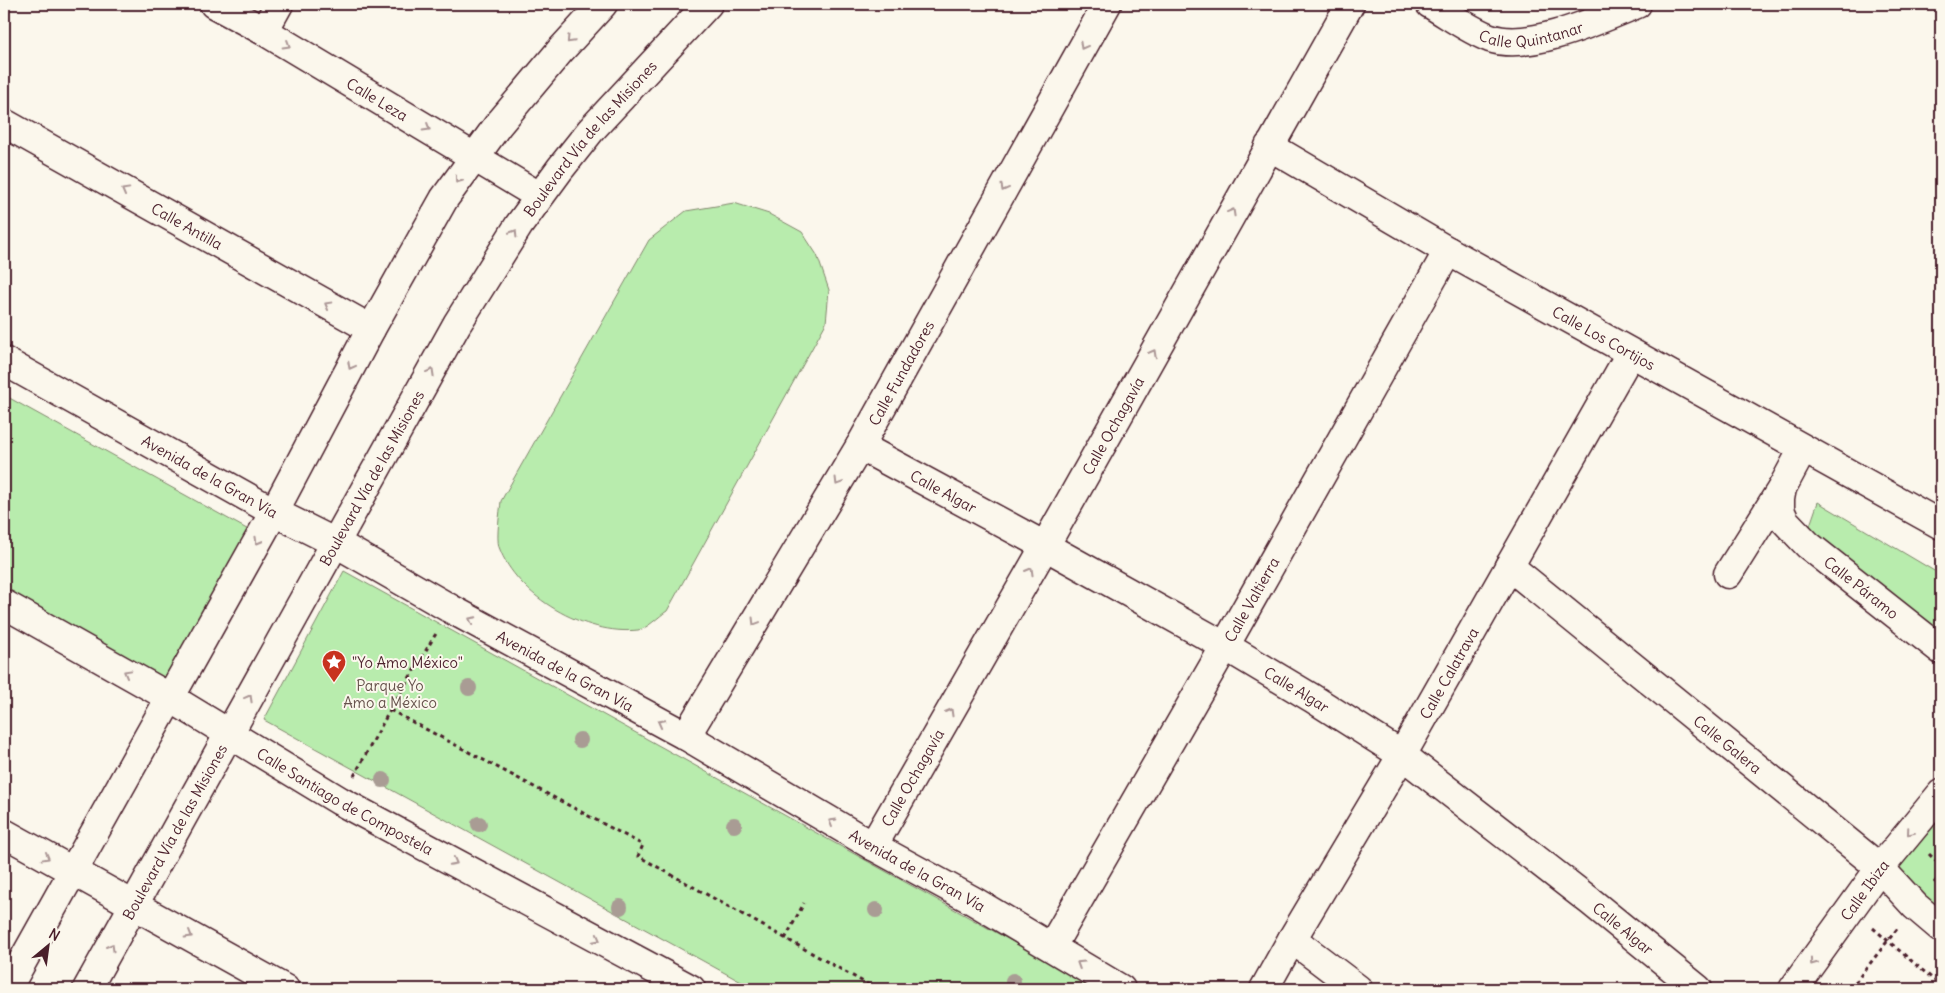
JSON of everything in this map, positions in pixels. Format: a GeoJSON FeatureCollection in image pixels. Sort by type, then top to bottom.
{"type":"FeatureCollection","features":[{"type":"Feature","properties":{"kind":"street","name":"Calle Leza"},"geometry":{"type":"LineString","coordinates":[[214,4],[539,196]]}},
{"type":"Feature","properties":{"kind":"street"},"geometry":{"type":"LineString","coordinates":[[264,32],[279,4]]}},
{"type":"Feature","properties":{"kind":"street"},"geometry":{"type":"LineString","coordinates":[[7,989],[274,512],[370,329],[444,199],[498,124],[535,79],[603,4]]}},
{"type":"Feature","properties":{"kind":"street","name":"Boulevard Vía de las Misiones"},"geometry":{"type":"LineString","coordinates":[[87,989],[457,324],[518,225],[591,130],[708,4]]}},
{"type":"Feature","properties":{"kind":"street","name":"Calle Fundadores"},"geometry":{"type":"LineString","coordinates":[[686,736],[860,446],[1107,4]]}},
{"type":"Feature","properties":{"kind":"street","name":"Calle Ochagavía"},"geometry":{"type":"LineString","coordinates":[[873,846],[1045,546],[1350,4]]}},
{"type":"Feature","properties":{"kind":"street","name":"Calle Quintanar"},"geometry":{"type":"LineString","coordinates":[[1430,4],[1492,38],[1515,41],[1533,39],[1578,28],[1637,4]]}},
{"type":"Feature","properties":{"kind":"street"},"geometry":{"type":"LineString","coordinates":[[1578,28],[1591,4]]}},
{"type":"Feature","properties":{"kind":"street","name":"Calle Antilla"},"geometry":{"type":"LineString","coordinates":[[4,123],[370,329]]}},
{"type":"Feature","properties":{"kind":"street","name":"Calle Los Cortijos"},"geometry":{"type":"LineString","coordinates":[[1269,146],[1448,251],[1630,354],[1941,525]]}},
{"type":"Feature","properties":{"kind":"street","name":"Calle Valtierra"},"geometry":{"type":"LineString","coordinates":[[1052,946],[1225,646],[1448,251]]}},
{"type":"Feature","properties":{"kind":"street","name":"Calle Calatrava"},"geometry":{"type":"LineString","coordinates":[[1264,989],[1402,756],[1630,354]]}},
{"type":"Feature","properties":{"kind":"street","name":"Avenida de la Gran Vía"},"geometry":{"type":"LineString","coordinates":[[4,362],[274,512],[336,543],[451,609],[686,736],[873,846],[1052,946],[1121,989]]}},
{"type":"Feature","properties":{"kind":"street","name":"Calle Algar"},"geometry":{"type":"LineString","coordinates":[[860,446],[1225,646],[1312,698],[1402,756],[1590,901],[1698,989]]}},
{"type":"Feature","properties":{"kind":"street"},"geometry":{"type":"LineString","coordinates":[[1728,574],[1782,488],[1803,449]]}},
{"type":"Feature","properties":{"kind":"street","name":"Calle Páramo"},"geometry":{"type":"LineString","coordinates":[[1782,488],[1780,510],[1785,521],[1808,546],[1941,650]]}},
{"type":"Feature","properties":{"kind":"street","name":"Calle Galera"},"geometry":{"type":"LineString","coordinates":[[1509,566],[1880,868],[1916,906],[1941,928]]}},
{"type":"Feature","properties":{"kind":"street","name":"Calle Santiago de Compostela"},"geometry":{"type":"LineString","coordinates":[[4,604],[169,697],[340,801],[691,989]]}},
{"type":"Feature","properties":{"kind":"street","name":"Calle Ibiza"},"geometry":{"type":"LineString","coordinates":[[1793,989],[1880,868],[1941,794]]}},
{"type":"Feature","properties":{"kind":"street"},"geometry":{"type":"LineString","coordinates":[[4,833],[285,989]]}},
{"type":"Feature","properties":{"kind":"street"},"geometry":{"type":"LineString","coordinates":[[1292,940],[1358,989]]}},
{"type":"Feature","properties":{"kind":"path"},"geometry":{"type":"LineString","coordinates":[[340,801],[390,710],[451,609]]}},
{"type":"Feature","properties":{"kind":"path"},"geometry":{"type":"LineString","coordinates":[[390,710],[643,845],[638,856],[876,989]]}},
{"type":"Feature","properties":{"kind":"path"},"geometry":{"type":"LineString","coordinates":[[785,939],[804,903]]}},
{"type":"Feature","properties":{"kind":"path"},"geometry":{"type":"LineString","coordinates":[[1850,989],[1916,906]]}},
{"type":"Feature","properties":{"kind":"path"},"geometry":{"type":"LineString","coordinates":[[1851,910],[1941,986]]}},
{"type":"Feature","properties":{"kind":"green space"},"geometry":{"type":"Polygon","coordinates":[[[734,203],[769,214],[802,232],[817,255],[829,290],[826,323],[667,611],[649,625],[638,630],[597,627],[576,620],[556,610],[537,597],[521,582],[508,565],[498,543],[501,501],[649,240],[686,211],[734,203]]]}},
{"type":"Feature","properties":{"kind":"green space"},"geometry":{"type":"Polygon","coordinates":[[[4,395],[254,533],[170,684],[4,593],[4,395]]]}},
{"type":"Feature","properties":{"kind":"green space"},"geometry":{"type":"Polygon","coordinates":[[[1818,502],[1941,575],[1941,637],[1808,531],[1818,502]]]}},
{"type":"Feature","properties":{"kind":"green space","name":"Parque Yo Amo a México"},"geometry":{"type":"Polygon","coordinates":[[[344,571],[1098,989],[754,989],[264,720],[344,571]]]}},
{"type":"Feature","properties":{"kind":"green space"},"geometry":{"type":"Polygon","coordinates":[[[1941,804],[1941,909],[1890,865],[1941,804]]]}},
{"type":"Feature","properties":{"kind":"place","name":"\"Yo Amo México\""},"geometry":{"type":"Point","coordinates":[334,683]}}]}
